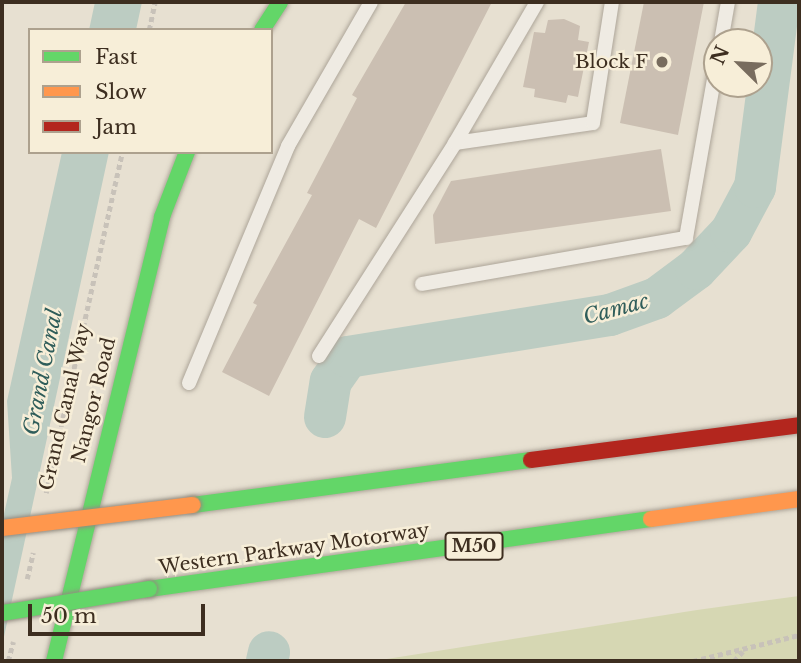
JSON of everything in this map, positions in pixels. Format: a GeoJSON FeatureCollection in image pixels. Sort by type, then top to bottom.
{"type":"FeatureCollection","features":[{"type":"Feature","properties":{"kind":"main road"},"geometry":{"type":"LineString","coordinates":[[263,28],[280,2]]}},
{"type":"Feature","properties":{"kind":"main road","name":"Nangor Road"},"geometry":{"type":"LineString","coordinates":[[54,661],[162,217],[186,154]]}},
{"type":"Feature","properties":{"kind":"main road"},"geometry":{"type":"LineString","coordinates":[[2,528],[799,425]]}},
{"type":"Feature","properties":{"kind":"main road","name":"Western Parkway Motorway"},"geometry":{"type":"LineString","coordinates":[[2,613],[149,589],[799,499]]}},
{"type":"Feature","properties":{"kind":"lane"},"geometry":{"type":"LineString","coordinates":[[188,383],[288,146],[371,2]]}},
{"type":"Feature","properties":{"kind":"lane"},"geometry":{"type":"LineString","coordinates":[[319,356],[455,143],[537,2]]}},
{"type":"Feature","properties":{"kind":"lane"},"geometry":{"type":"LineString","coordinates":[[455,143],[593,123],[611,2]]}},
{"type":"Feature","properties":{"kind":"lane"},"geometry":{"type":"LineString","coordinates":[[723,28],[728,2]]}},
{"type":"Feature","properties":{"kind":"lane"},"geometry":{"type":"LineString","coordinates":[[422,284],[686,238],[711,98]]}},
{"type":"Feature","properties":{"kind":"path"},"geometry":{"type":"LineString","coordinates":[[149,28],[155,2]]}},
{"type":"Feature","properties":{"kind":"path","name":"Grand Canal Way"},"geometry":{"type":"LineString","coordinates":[[44,503],[122,154]]}},
{"type":"Feature","properties":{"kind":"path"},"geometry":{"type":"LineString","coordinates":[[26,584],[35,543]]}},
{"type":"Feature","properties":{"kind":"path"},"geometry":{"type":"LineString","coordinates":[[693,661],[743,651],[799,635]]}},
{"type":"Feature","properties":{"kind":"path"},"geometry":{"type":"LineString","coordinates":[[8,661],[14,638]]}},
{"type":"Feature","properties":{"kind":"path"},"geometry":{"type":"LineString","coordinates":[[734,661],[743,651]]}},
{"type":"Feature","properties":{"kind":"green space"},"geometry":{"type":"Polygon","coordinates":[[[799,596],[799,661],[374,661],[697,610],[799,596]]]}},
{"type":"Feature","properties":{"kind":"water"},"geometry":{"type":"Polygon","coordinates":[[[95,2],[142,2],[136,28],[89,28],[95,2]]]}},
{"type":"Feature","properties":{"kind":"water","name":"Grand Canal"},"geometry":{"type":"Polygon","coordinates":[[[62,154],[109,154],[2,646],[2,523],[12,478],[7,401],[62,154]]]}},
{"type":"Feature","properties":{"kind":"building"},"geometry":{"type":"Polygon","coordinates":[[[406,2],[492,2],[376,228],[359,219],[269,396],[222,372],[257,305],[253,303],[312,195],[307,193],[357,98],[352,95],[406,2]]]}},
{"type":"Feature","properties":{"kind":"building","name":"Block F"},"geometry":{"type":"Polygon","coordinates":[[[644,2],[704,2],[678,135],[620,123],[644,2]]]}},
{"type":"Feature","properties":{"kind":"building"},"geometry":{"type":"Polygon","coordinates":[[[564,19],[580,26],[578,40],[589,42],[578,97],[568,95],[566,103],[534,97],[535,89],[523,87],[534,32],[545,33],[548,20],[564,19]]]}},
{"type":"Feature","properties":{"kind":"building"},"geometry":{"type":"Polygon","coordinates":[[[661,149],[671,211],[435,244],[433,215],[451,181],[661,149]]]}},
{"type":"Feature","properties":{"kind":"waterway","name":"Camac"},"geometry":{"type":"LineString","coordinates":[[325,417],[331,381],[348,357],[610,315],[657,298],[696,269],[731,232],[755,187],[779,2]]}},
{"type":"Feature","properties":{"kind":"waterway","name":"Camac"},"geometry":{"type":"LineString","coordinates":[[267,661],[269,652]]}},
{"type":"Feature","properties":{"kind":"traffic: fast"},"geometry":{"type":"LineString","coordinates":[[263,28],[280,2]]}},
{"type":"Feature","properties":{"kind":"traffic: fast"},"geometry":{"type":"LineString","coordinates":[[54,661],[162,217],[186,154]]}},
{"type":"Feature","properties":{"kind":"traffic: fast"},"geometry":{"type":"LineString","coordinates":[[193,505],[531,460]]}},
{"type":"Feature","properties":{"kind":"traffic: fast"},"geometry":{"type":"LineString","coordinates":[[149,589],[651,519]]}},
{"type":"Feature","properties":{"kind":"traffic: fast"},"geometry":{"type":"LineString","coordinates":[[2,613],[149,589]]}},
{"type":"Feature","properties":{"kind":"traffic: slow"},"geometry":{"type":"LineString","coordinates":[[651,519],[799,499]]}},
{"type":"Feature","properties":{"kind":"traffic: slow"},"geometry":{"type":"LineString","coordinates":[[2,528],[193,505]]}},
{"type":"Feature","properties":{"kind":"traffic: jam"},"geometry":{"type":"LineString","coordinates":[[531,460],[799,425]]}},
{"type":"Feature","properties":{"kind":"place","name":"Block F"},"geometry":{"type":"Point","coordinates":[662,62]}}]}
